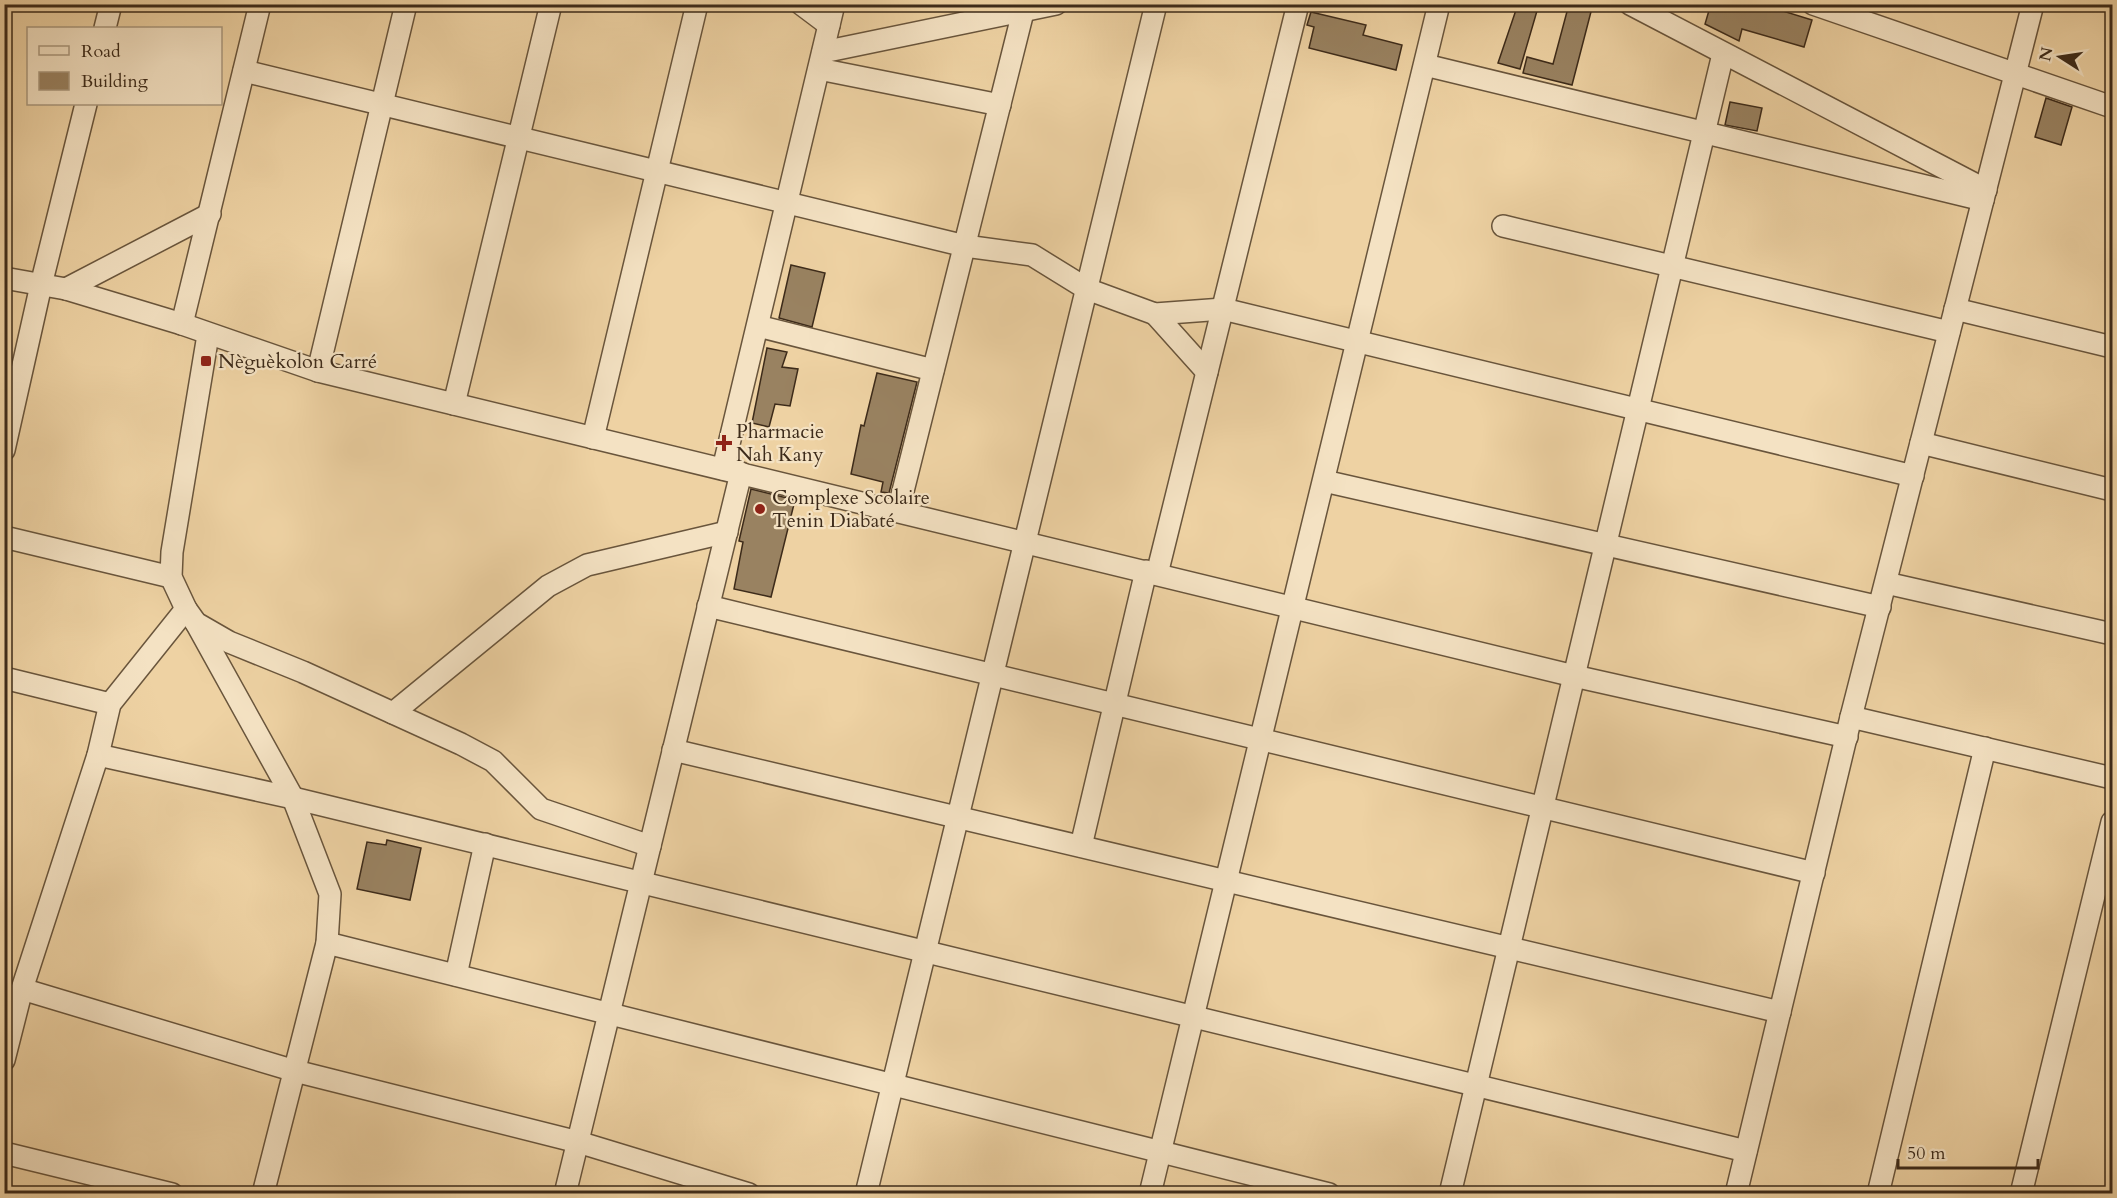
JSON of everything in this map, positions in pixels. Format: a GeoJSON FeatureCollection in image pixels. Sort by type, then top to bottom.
{"type":"FeatureCollection","features":[{"type":"Feature","properties":{"kind":"street"},"geometry":{"type":"LineString","coordinates":[[105,27],[111,4]]}},
{"type":"Feature","properties":{"kind":"street"},"geometry":{"type":"LineString","coordinates":[[182,324],[260,4]]}},
{"type":"Feature","properties":{"kind":"street"},"geometry":{"type":"LineString","coordinates":[[318,371],[406,4]]}},
{"type":"Feature","properties":{"kind":"street"},"geometry":{"type":"LineString","coordinates":[[454,404],[551,4]]}},
{"type":"Feature","properties":{"kind":"street"},"geometry":{"type":"LineString","coordinates":[[593,438],[697,4]]}},
{"type":"Feature","properties":{"kind":"street"},"geometry":{"type":"LineString","coordinates":[[565,1194],[727,532],[732,471],[758,326],[832,15],[801,4]]}},
{"type":"Feature","properties":{"kind":"street"},"geometry":{"type":"LineString","coordinates":[[821,61],[1024,8],[1056,4]]}},
{"type":"Feature","properties":{"kind":"street"},"geometry":{"type":"LineString","coordinates":[[866,1194],[1156,4]]}},
{"type":"Feature","properties":{"kind":"street"},"geometry":{"type":"LineString","coordinates":[[1081,846],[1115,704],[1207,372],[1298,4]]}},
{"type":"Feature","properties":{"kind":"street"},"geometry":{"type":"LineString","coordinates":[[1150,1194],[1439,4]]}},
{"type":"Feature","properties":{"kind":"street"},"geometry":{"type":"LineString","coordinates":[[1630,4],[1984,195]]}},
{"type":"Feature","properties":{"kind":"street"},"geometry":{"type":"LineString","coordinates":[[1814,4],[2112,106]]}},
{"type":"Feature","properties":{"kind":"street"},"geometry":{"type":"LineString","coordinates":[[1736,1194],[1849,727],[2033,4]]}},
{"type":"Feature","properties":{"kind":"street"},"geometry":{"type":"LineString","coordinates":[[898,512],[1024,8]]}},
{"type":"Feature","properties":{"kind":"street"},"geometry":{"type":"LineString","coordinates":[[1450,1194],[1723,54]]}},
{"type":"Feature","properties":{"kind":"street"},"geometry":{"type":"LineString","coordinates":[[821,61],[1000,105]]}},
{"type":"Feature","properties":{"kind":"street"},"geometry":{"type":"LineString","coordinates":[[1425,65],[1705,132],[1984,195]]}},
{"type":"Feature","properties":{"kind":"street"},"geometry":{"type":"LineString","coordinates":[[244,70],[964,246],[1032,255],[1087,289],[1155,314],[1223,309],[1913,476]]}},
{"type":"Feature","properties":{"kind":"street"},"geometry":{"type":"LineString","coordinates":[[4,450],[41,285],[86,105]]}},
{"type":"Feature","properties":{"kind":"street"},"geometry":{"type":"LineString","coordinates":[[66,289],[210,214]]}},
{"type":"Feature","properties":{"kind":"street"},"geometry":{"type":"LineString","coordinates":[[1503,226],[1949,332]]}},
{"type":"Feature","properties":{"kind":"street"},"geometry":{"type":"LineString","coordinates":[[4,278],[66,289],[182,324],[208,335],[318,371],[1574,676],[1849,727],[1985,748],[2112,778]]}},
{"type":"Feature","properties":{"kind":"street"},"geometry":{"type":"LineString","coordinates":[[1955,309],[2112,346]]}},
{"type":"Feature","properties":{"kind":"street"},"geometry":{"type":"LineString","coordinates":[[1155,314],[1207,372]]}},
{"type":"Feature","properties":{"kind":"street"},"geometry":{"type":"LineString","coordinates":[[758,326],[933,369]]}},
{"type":"Feature","properties":{"kind":"street"},"geometry":{"type":"LineString","coordinates":[[208,335],[172,552],[171,577],[293,798],[330,894],[327,943],[263,1194]]}},
{"type":"Feature","properties":{"kind":"street"},"geometry":{"type":"LineString","coordinates":[[1922,443],[2112,490]]}},
{"type":"Feature","properties":{"kind":"street"},"geometry":{"type":"LineString","coordinates":[[1324,481],[1880,607]]}},
{"type":"Feature","properties":{"kind":"street"},"geometry":{"type":"LineString","coordinates":[[393,713],[548,585],[587,565],[727,532]]}},
{"type":"Feature","properties":{"kind":"street"},"geometry":{"type":"LineString","coordinates":[[4,537],[171,577]]}},
{"type":"Feature","properties":{"kind":"street"},"geometry":{"type":"LineString","coordinates":[[1886,583],[2112,634]]}},
{"type":"Feature","properties":{"kind":"street"},"geometry":{"type":"LineString","coordinates":[[708,606],[1814,873]]}},
{"type":"Feature","properties":{"kind":"street"},"geometry":{"type":"LineString","coordinates":[[191,616],[229,642],[393,713],[493,761],[541,810],[650,846]]}},
{"type":"Feature","properties":{"kind":"street"},"geometry":{"type":"LineString","coordinates":[[4,1060],[10,1012],[22,989],[98,755],[110,704],[191,616]]}},
{"type":"Feature","properties":{"kind":"street"},"geometry":{"type":"LineString","coordinates":[[4,678],[110,704]]}},
{"type":"Feature","properties":{"kind":"street"},"geometry":{"type":"LineString","coordinates":[[1878,1194],[1985,748]]}},
{"type":"Feature","properties":{"kind":"street"},"geometry":{"type":"LineString","coordinates":[[673,750],[1780,1012]]}},
{"type":"Feature","properties":{"kind":"street"},"geometry":{"type":"LineString","coordinates":[[98,755],[485,844],[1746,1151]]}},
{"type":"Feature","properties":{"kind":"street"},"geometry":{"type":"LineString","coordinates":[[2020,1194],[2112,822]]}},
{"type":"Feature","properties":{"kind":"street"},"geometry":{"type":"LineString","coordinates":[[456,975],[485,844]]}},
{"type":"Feature","properties":{"kind":"street"},"geometry":{"type":"LineString","coordinates":[[327,943],[1329,1194]]}},
{"type":"Feature","properties":{"kind":"street"},"geometry":{"type":"LineString","coordinates":[[22,989],[294,1071],[578,1142],[750,1194]]}},
{"type":"Feature","properties":{"kind":"street"},"geometry":{"type":"LineString","coordinates":[[4,1152],[172,1194]]}},
{"type":"Feature","properties":{"kind":"building"},"geometry":{"type":"Polygon","coordinates":[[[1518,4],[1539,4],[1520,69],[1498,63],[1518,4]]]}},
{"type":"Feature","properties":{"kind":"building"},"geometry":{"type":"Polygon","coordinates":[[[1569,4],[1593,4],[1572,85],[1523,73],[1527,57],[1553,64],[1569,4]]]}},
{"type":"Feature","properties":{"kind":"building"},"geometry":{"type":"Polygon","coordinates":[[[1721,4],[1760,4],[1812,20],[1804,47],[1742,29],[1739,41],[1705,24],[1710,7],[1720,9],[1721,4]]]}},
{"type":"Feature","properties":{"kind":"building"},"geometry":{"type":"Polygon","coordinates":[[[1311,12],[1366,25],[1363,35],[1402,45],[1396,70],[1309,48],[1314,27],[1307,25],[1311,12]]]}},
{"type":"Feature","properties":{"kind":"building"},"geometry":{"type":"Polygon","coordinates":[[[2046,98],[2072,107],[2061,145],[2035,137],[2046,98]]]}},
{"type":"Feature","properties":{"kind":"building"},"geometry":{"type":"Polygon","coordinates":[[[1730,102],[1762,108],[1757,131],[1725,125],[1730,102]]]}},
{"type":"Feature","properties":{"kind":"building"},"geometry":{"type":"Polygon","coordinates":[[[791,265],[825,273],[812,327],[779,318],[791,265]]]}},
{"type":"Feature","properties":{"kind":"building"},"geometry":{"type":"Polygon","coordinates":[[[767,348],[787,352],[782,367],[798,369],[790,406],[775,404],[769,427],[752,423],[767,348]]]}},
{"type":"Feature","properties":{"kind":"building"},"geometry":{"type":"Polygon","coordinates":[[[877,373],[917,382],[889,493],[881,492],[883,482],[851,474],[861,425],[864,426],[877,373]]]}},
{"type":"Feature","properties":{"kind":"building"},"geometry":{"type":"Polygon","coordinates":[[[751,489],[795,500],[771,597],[734,589],[743,542],[739,541],[751,489]]]}},
{"type":"Feature","properties":{"kind":"building"},"geometry":{"type":"Polygon","coordinates":[[[387,840],[421,848],[410,900],[357,889],[367,842],[386,845],[387,840]]]}},
{"type":"Feature","properties":{"kind":"place","name":"Nèguèkolon Carré"},"geometry":{"type":"Point","coordinates":[206,361]}},
{"type":"Feature","properties":{"kind":"place","name":"Pharmacie Nah Kany"},"geometry":{"type":"Point","coordinates":[724,443]}},
{"type":"Feature","properties":{"kind":"place","name":"Complexe Scolaire Tenin Diabaté"},"geometry":{"type":"Point","coordinates":[760,509]}}]}
